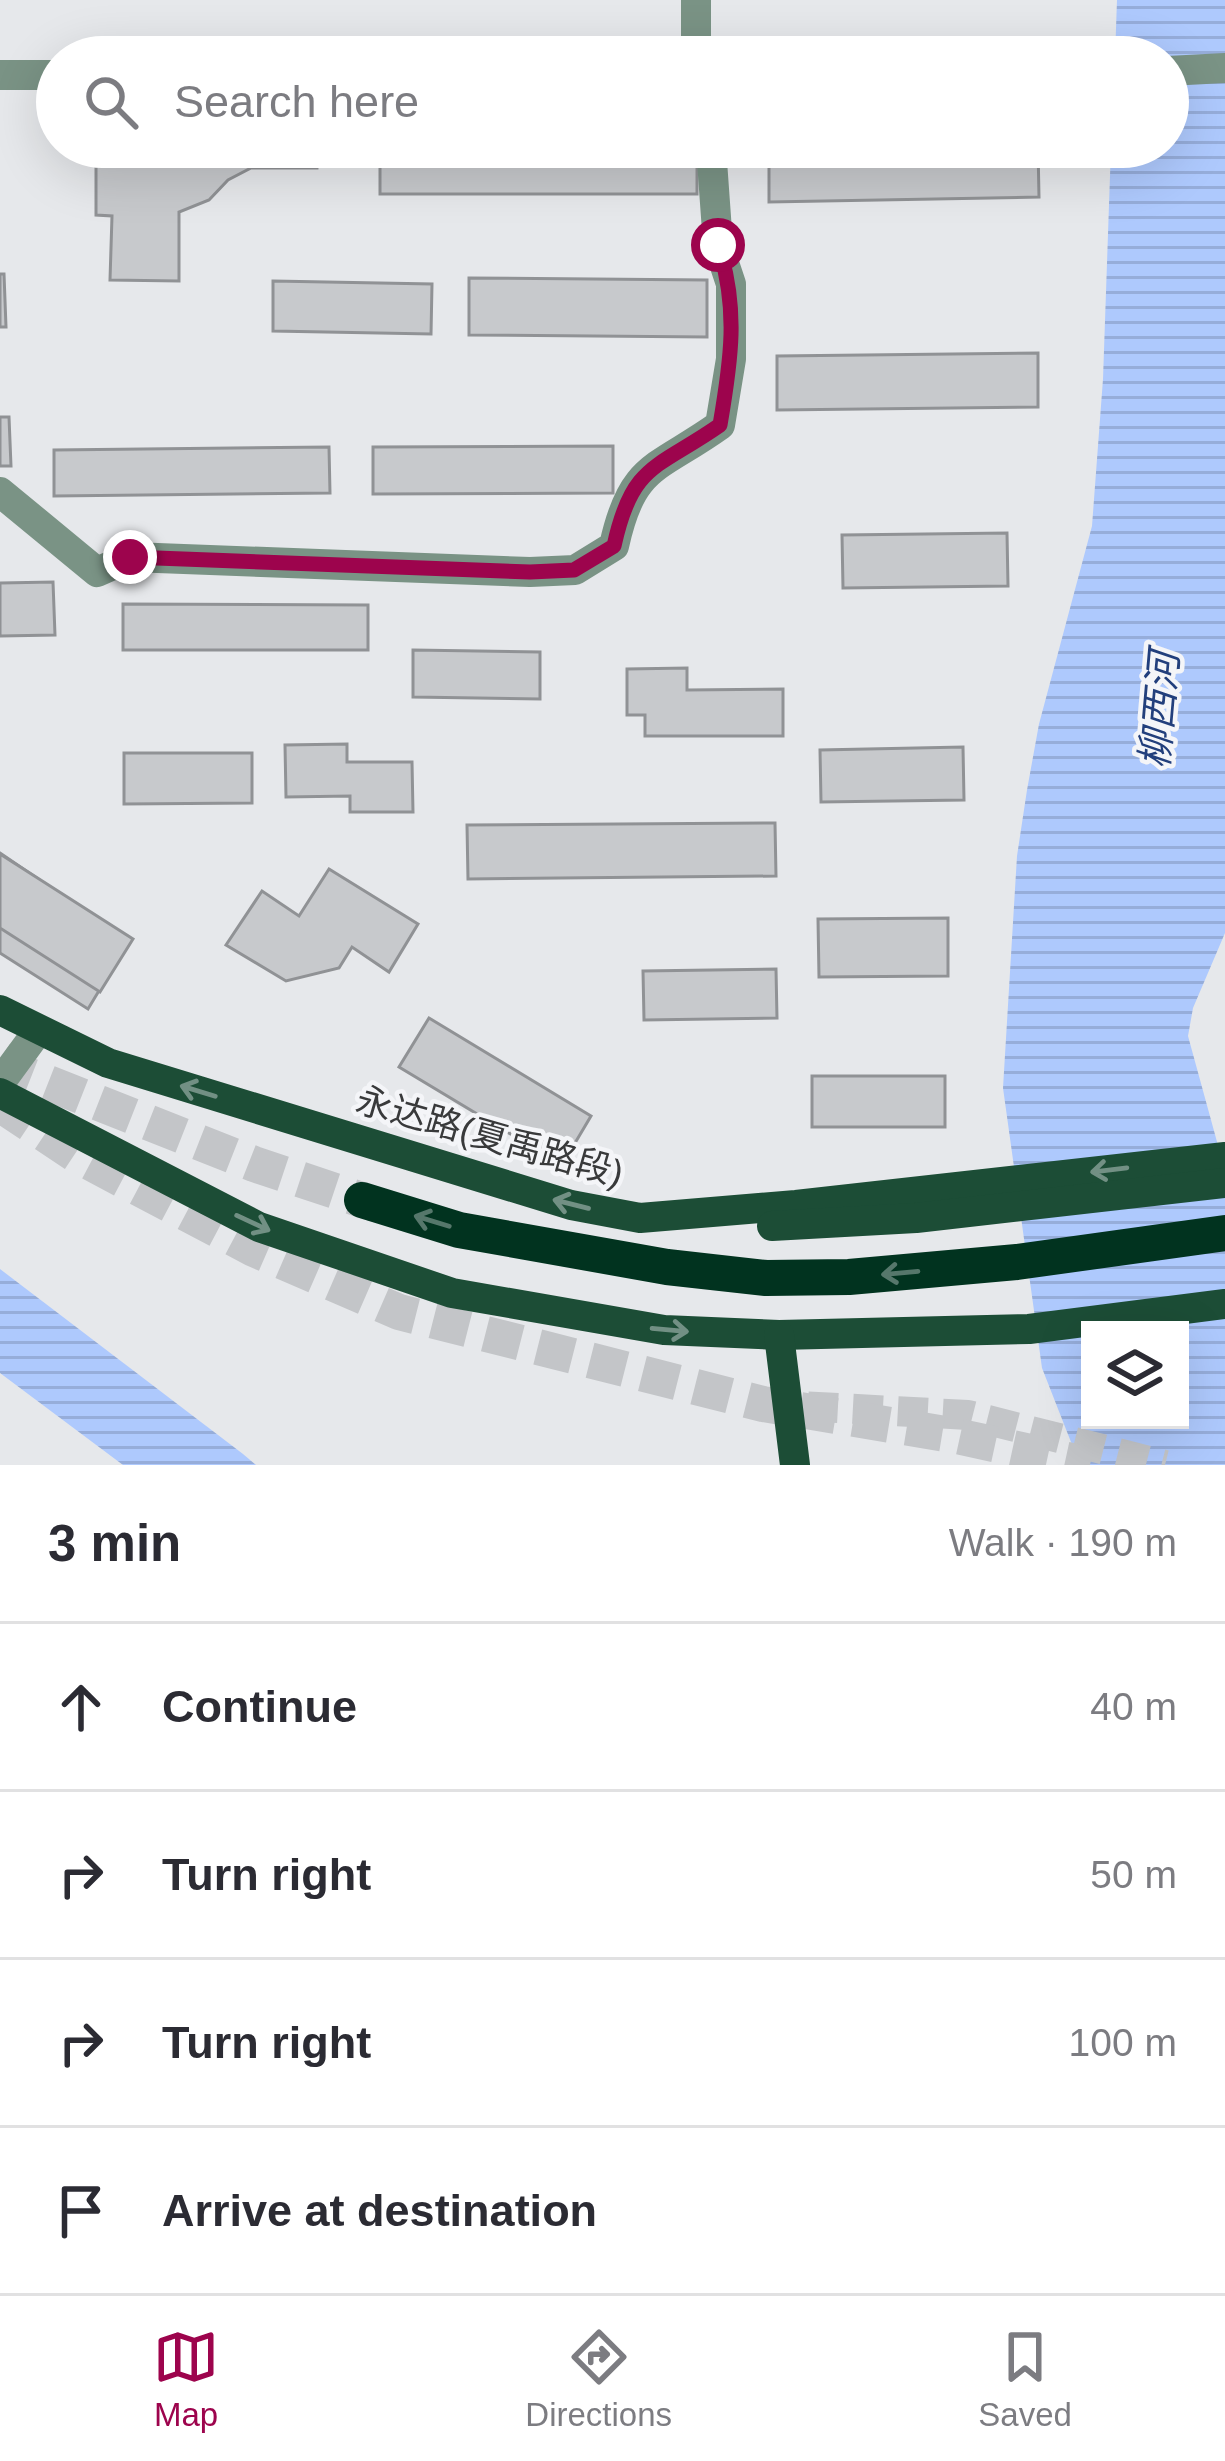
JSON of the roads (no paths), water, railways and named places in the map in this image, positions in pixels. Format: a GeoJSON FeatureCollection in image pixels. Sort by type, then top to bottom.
{"type":"FeatureCollection","features":[{"type":"Feature","properties":{"kind":"highway"},"geometry":{"type":"LineString","coordinates":[[362,1200],[459,1230],[766,1279],[849,1277],[1017,1262],[1225,1233]]}},
{"type":"Feature","properties":{"kind":"main road","name":"永达路(夏禹路段)"},"geometry":{"type":"LineString","coordinates":[[0,1010],[108,1063],[571,1205],[640,1218],[986,1198]]}},
{"type":"Feature","properties":{"kind":"main road"},"geometry":{"type":"LineString","coordinates":[[0,1093],[259,1227],[452,1293],[664,1330],[779,1335],[1029,1329],[1225,1304]]}},
{"type":"Feature","properties":{"kind":"main road"},"geometry":{"type":"LineString","coordinates":[[986,1198],[1225,1156]]}},
{"type":"Feature","properties":{"kind":"main road"},"geometry":{"type":"LineString","coordinates":[[986,1198],[1225,1183]]}},
{"type":"Feature","properties":{"kind":"main road"},"geometry":{"type":"LineString","coordinates":[[779,1335],[795,1465]]}},
{"type":"Feature","properties":{"kind":"street"},"geometry":{"type":"LineString","coordinates":[[696,0],[696,36]]}},
{"type":"Feature","properties":{"kind":"street"},"geometry":{"type":"LineString","coordinates":[[1189,70],[1225,68]]}},
{"type":"Feature","properties":{"kind":"street"},"geometry":{"type":"LineString","coordinates":[[0,75],[36,75]]}},
{"type":"Feature","properties":{"kind":"street"},"geometry":{"type":"LineString","coordinates":[[0,492],[97,572],[130,557],[574,570],[614,546],[623,504],[643,473],[720,425],[731,359],[731,284],[718,245],[712,168]]}},
{"type":"Feature","properties":{"kind":"street"},"geometry":{"type":"LineString","coordinates":[[0,1083],[38,1031]]}},
{"type":"Feature","properties":{"kind":"water","name":"柳西河"},"geometry":{"type":"Polygon","coordinates":[[[1117,0],[1225,0],[1225,933],[1193,1008],[1188,1036],[1225,1171],[1225,1465],[1080,1465],[1042,1368],[1003,1088],[1017,856],[1027,790],[1039,724],[1092,526],[1110,168],[1189,168],[1189,36],[1116,36],[1117,0]]]}},
{"type":"Feature","properties":{"kind":"water"},"geometry":{"type":"Polygon","coordinates":[[[0,1269],[256,1465],[123,1465],[0,1373],[0,1269]]]}},
{"type":"Feature","properties":{"kind":"tunnel"},"geometry":{"type":"LineString","coordinates":[[0,1059],[20,1072],[254,1164],[362,1200]]}},
{"type":"Feature","properties":{"kind":"tunnel"},"geometry":{"type":"LineString","coordinates":[[0,1104],[78,1156],[254,1249],[399,1312],[763,1404],[952,1435],[1090,1465]]}},
{"type":"Feature","properties":{"kind":"tunnel"},"geometry":{"type":"LineString","coordinates":[[763,1404],[968,1415],[1165,1465]]}}]}
